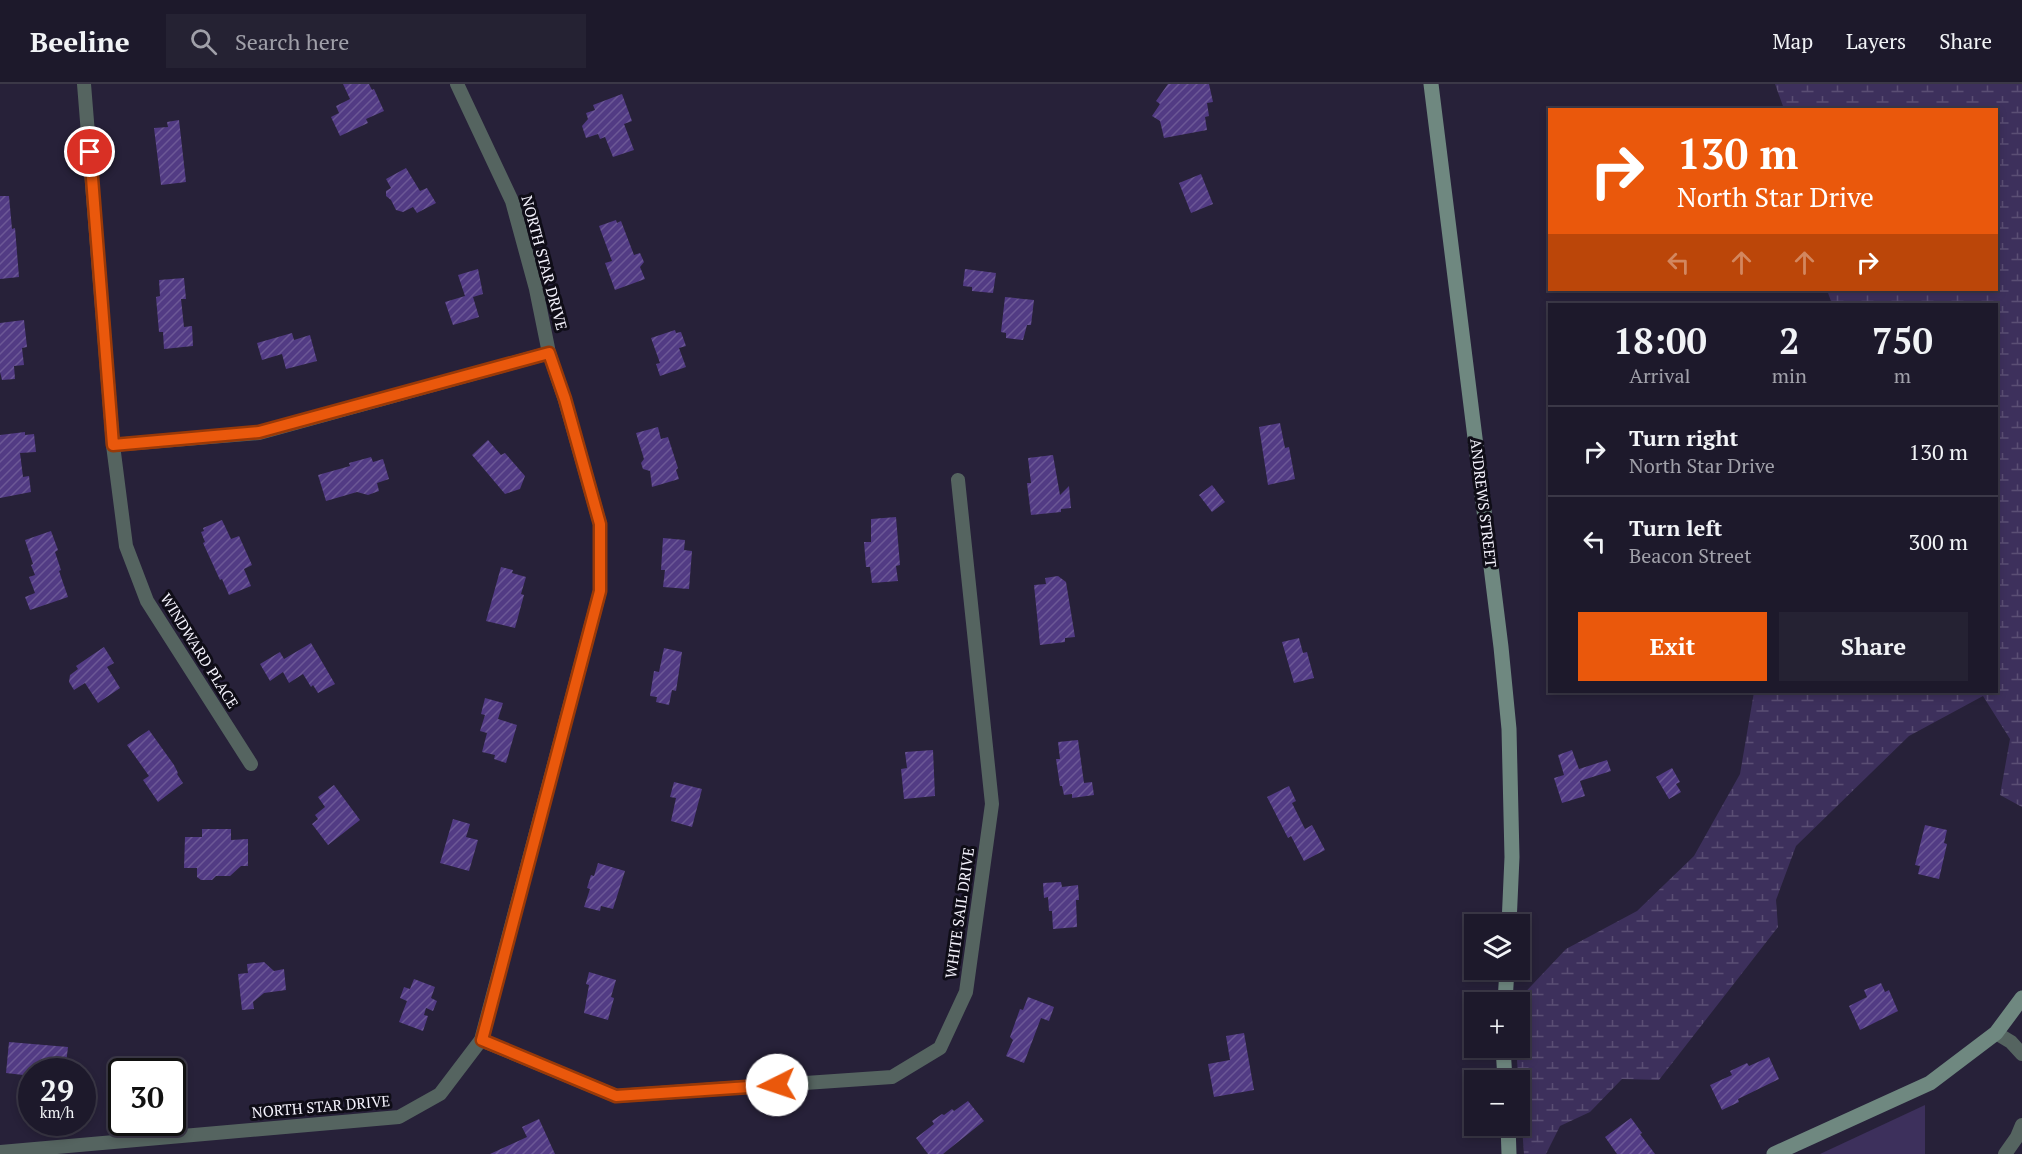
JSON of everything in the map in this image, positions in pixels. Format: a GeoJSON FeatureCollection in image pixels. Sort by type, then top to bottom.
{"type":"FeatureCollection","features":[{"type":"Feature","properties":{"kind":"street","name":"WINDWARD PLACE"},"geometry":{"type":"LineString","coordinates":[[84,84],[113,445],[126,546],[147,601],[251,764]]}},
{"type":"Feature","properties":{"kind":"street","name":"NORTH STAR DRIVE"},"geometry":{"type":"LineString","coordinates":[[0,1152],[399,1117],[440,1094],[482,1040],[600,591],[600,524],[565,399],[549,353],[536,289],[512,201],[457,84]]}},
{"type":"Feature","properties":{"kind":"street","name":"ANDREWS STREET"},"geometry":{"type":"LineString","coordinates":[[1431,84],[1500,636],[1509,729],[1512,857],[1509,914]]}},
{"type":"Feature","properties":{"kind":"street"},"geometry":{"type":"LineString","coordinates":[[113,445],[259,432],[549,353]]}},
{"type":"Feature","properties":{"kind":"street","name":"WHITE SAIL DRIVE"},"geometry":{"type":"LineString","coordinates":[[482,1040],[616,1096],[892,1077],[940,1048],[966,992],[992,804],[958,480]]}},
{"type":"Feature","properties":{"kind":"street"},"geometry":{"type":"LineString","coordinates":[[1774,1154],[1930,1083],[1996,1033],[2022,998]]}},
{"type":"Feature","properties":{"kind":"street"},"geometry":{"type":"LineString","coordinates":[[1996,1033],[2011,1042],[2022,1054]]}},
{"type":"Feature","properties":{"kind":"street"},"geometry":{"type":"LineString","coordinates":[[2005,1154],[2022,1125]]}},
{"type":"Feature","properties":{"kind":"street"},"geometry":{"type":"LineString","coordinates":[[1508,1136],[1509,1154]]}},
{"type":"Feature","properties":{"kind":"green space"},"geometry":{"type":"Polygon","coordinates":[[[1775,84],[2022,84],[2022,807],[2000,795],[2010,739],[1983,696],[1909,736],[1796,846],[1776,900],[1778,927],[1659,1080],[1622,1079],[1590,1112],[1560,1126],[1546,1154],[1524,1154],[1523,1136],[1530,1136],[1530,1070],[1518,1070],[1517,1058],[1530,1058],[1530,992],[1525,992],[1566,949],[1637,911],[1694,856],[1740,774],[1754,693],[1998,693],[1998,303],[1832,303],[1827,291],[1998,291],[1998,108],[1784,108],[1775,84]]]}},
{"type":"Feature","properties":{"kind":"green space"},"geometry":{"type":"Polygon","coordinates":[[[1925,1105],[1925,1154],[1820,1154],[1925,1105]]]}},
{"type":"Feature","properties":{"kind":"building"},"geometry":{"type":"Polygon","coordinates":[[[343,84],[369,84],[372,90],[374,89],[384,111],[366,119],[368,123],[340,136],[331,117],[339,113],[336,106],[350,99],[343,84]]]}},
{"type":"Feature","properties":{"kind":"building"},"geometry":{"type":"Polygon","coordinates":[[[1168,84],[1209,84],[1213,102],[1207,103],[1209,116],[1205,117],[1207,130],[1164,138],[1160,121],[1152,116],[1160,104],[1156,101],[1168,84]]]}},
{"type":"Feature","properties":{"kind":"building"},"geometry":{"type":"Polygon","coordinates":[[[622,94],[632,121],[624,124],[634,150],[613,157],[605,137],[600,139],[598,134],[586,138],[582,126],[588,119],[586,113],[595,110],[593,105],[622,94]]]}},
{"type":"Feature","properties":{"kind":"building"},"geometry":{"type":"Polygon","coordinates":[[[179,120],[186,182],[161,185],[154,128],[168,127],[167,122],[179,120]]]}},
{"type":"Feature","properties":{"kind":"building"},"geometry":{"type":"Polygon","coordinates":[[[406,168],[420,191],[427,188],[436,203],[417,213],[413,207],[403,212],[396,210],[386,196],[386,191],[391,188],[386,179],[406,168]]]}},
{"type":"Feature","properties":{"kind":"building"},"geometry":{"type":"Polygon","coordinates":[[[1201,174],[1213,204],[1191,213],[1179,183],[1201,174]]]}},
{"type":"Feature","properties":{"kind":"building"},"geometry":{"type":"Polygon","coordinates":[[[0,196],[9,196],[12,229],[15,228],[19,277],[0,279],[0,196]]]}},
{"type":"Feature","properties":{"kind":"building"},"geometry":{"type":"Polygon","coordinates":[[[616,220],[617,223],[621,221],[634,255],[640,253],[644,262],[640,267],[645,279],[615,290],[605,263],[612,261],[599,226],[616,220]]]}},
{"type":"Feature","properties":{"kind":"building"},"geometry":{"type":"Polygon","coordinates":[[[478,269],[483,294],[473,297],[479,317],[453,325],[445,302],[465,296],[458,275],[478,269]]]}},
{"type":"Feature","properties":{"kind":"building"},"geometry":{"type":"Polygon","coordinates":[[[965,269],[996,273],[993,293],[972,291],[972,287],[963,286],[965,269]]]}},
{"type":"Feature","properties":{"kind":"building"},"geometry":{"type":"Polygon","coordinates":[[[184,278],[186,299],[181,299],[184,327],[192,326],[193,346],[164,349],[163,332],[159,332],[156,297],[160,296],[159,280],[184,278]]]}},
{"type":"Feature","properties":{"kind":"building"},"geometry":{"type":"Polygon","coordinates":[[[1005,297],[1034,300],[1031,325],[1027,325],[1023,340],[1006,338],[1006,333],[1001,332],[1005,297]]]}},
{"type":"Feature","properties":{"kind":"building"},"geometry":{"type":"Polygon","coordinates":[[[24,320],[27,347],[22,348],[24,365],[14,366],[15,379],[2,380],[0,323],[24,320]]]}},
{"type":"Feature","properties":{"kind":"building"},"geometry":{"type":"Polygon","coordinates":[[[675,330],[676,333],[681,332],[686,346],[679,348],[686,367],[660,376],[656,364],[660,363],[651,338],[675,330]]]}},
{"type":"Feature","properties":{"kind":"building"},"geometry":{"type":"Polygon","coordinates":[[[292,333],[294,340],[310,335],[317,361],[286,369],[282,354],[262,360],[257,343],[292,333]]]}},
{"type":"Feature","properties":{"kind":"building"},"geometry":{"type":"Polygon","coordinates":[[[1280,423],[1285,448],[1289,447],[1295,479],[1268,485],[1259,427],[1280,423]]]}},
{"type":"Feature","properties":{"kind":"building"},"geometry":{"type":"Polygon","coordinates":[[[658,427],[661,439],[668,437],[678,468],[676,470],[679,479],[652,487],[650,471],[643,469],[641,463],[644,459],[636,433],[658,427]]]}},
{"type":"Feature","properties":{"kind":"building"},"geometry":{"type":"Polygon","coordinates":[[[25,432],[25,435],[34,434],[36,452],[20,453],[23,477],[29,476],[31,492],[0,498],[0,435],[25,432]]]}},
{"type":"Feature","properties":{"kind":"building"},"geometry":{"type":"Polygon","coordinates":[[[488,440],[501,455],[505,453],[525,476],[520,489],[505,494],[472,455],[488,440]]]}},
{"type":"Feature","properties":{"kind":"building"},"geometry":{"type":"Polygon","coordinates":[[[1053,455],[1060,495],[1069,486],[1071,508],[1061,509],[1061,512],[1031,515],[1027,483],[1031,483],[1028,458],[1053,455]]]}},
{"type":"Feature","properties":{"kind":"building"},"geometry":{"type":"Polygon","coordinates":[[[371,457],[373,462],[383,459],[389,479],[377,483],[379,491],[368,495],[357,492],[326,501],[318,475],[371,457]]]}},
{"type":"Feature","properties":{"kind":"building"},"geometry":{"type":"Polygon","coordinates":[[[1212,485],[1225,502],[1212,512],[1199,495],[1212,485]]]}},
{"type":"Feature","properties":{"kind":"building"},"geometry":{"type":"Polygon","coordinates":[[[896,517],[900,565],[896,566],[898,581],[872,583],[870,567],[866,567],[864,542],[871,542],[871,519],[896,517]]]}},
{"type":"Feature","properties":{"kind":"building"},"geometry":{"type":"Polygon","coordinates":[[[222,520],[231,539],[239,536],[252,565],[244,569],[251,586],[229,595],[203,543],[205,542],[201,532],[204,531],[203,528],[222,520]]]}},
{"type":"Feature","properties":{"kind":"building"},"geometry":{"type":"Polygon","coordinates":[[[51,531],[58,550],[55,552],[61,570],[59,571],[68,597],[30,610],[25,597],[35,593],[29,577],[35,575],[25,540],[51,531]]]}},
{"type":"Feature","properties":{"kind":"building"},"geometry":{"type":"Polygon","coordinates":[[[663,538],[685,540],[684,550],[692,551],[689,589],[663,587],[665,570],[661,570],[663,538]]]}},
{"type":"Feature","properties":{"kind":"building"},"geometry":{"type":"Polygon","coordinates":[[[501,567],[526,577],[521,594],[524,595],[515,628],[486,621],[501,567]]]}},
{"type":"Feature","properties":{"kind":"building"},"geometry":{"type":"Polygon","coordinates":[[[1058,576],[1066,582],[1075,637],[1065,638],[1065,642],[1040,645],[1034,585],[1046,584],[1045,578],[1058,576]]]}},
{"type":"Feature","properties":{"kind":"building"},"geometry":{"type":"Polygon","coordinates":[[[1299,638],[1303,653],[1307,652],[1314,678],[1294,683],[1282,642],[1299,638]]]}},
{"type":"Feature","properties":{"kind":"building"},"geometry":{"type":"Polygon","coordinates":[[[311,643],[335,684],[318,693],[303,674],[289,683],[283,672],[270,681],[260,664],[280,652],[284,659],[311,643]]]}},
{"type":"Feature","properties":{"kind":"building"},"geometry":{"type":"Polygon","coordinates":[[[104,647],[114,663],[107,667],[120,688],[98,703],[85,683],[74,690],[69,682],[70,675],[78,669],[76,666],[104,647]]]}},
{"type":"Feature","properties":{"kind":"building"},"geometry":{"type":"Polygon","coordinates":[[[664,648],[682,652],[676,691],[672,690],[669,705],[656,702],[657,697],[650,696],[654,671],[659,672],[664,648]]]}},
{"type":"Feature","properties":{"kind":"building"},"geometry":{"type":"Polygon","coordinates":[[[485,698],[503,703],[498,719],[517,725],[506,763],[494,759],[495,755],[482,752],[487,733],[480,731],[485,715],[481,714],[485,698]]]}},
{"type":"Feature","properties":{"kind":"building"},"geometry":{"type":"Polygon","coordinates":[[[149,730],[174,765],[183,783],[158,802],[143,780],[149,776],[127,745],[149,730]]]}},
{"type":"Feature","properties":{"kind":"building"},"geometry":{"type":"Polygon","coordinates":[[[1078,740],[1084,783],[1092,782],[1094,795],[1072,798],[1072,794],[1064,795],[1062,786],[1060,786],[1056,759],[1060,759],[1058,742],[1078,740]]]}},
{"type":"Feature","properties":{"kind":"building"},"geometry":{"type":"Polygon","coordinates":[[[933,750],[935,796],[904,799],[901,769],[907,768],[905,752],[933,750]]]}},
{"type":"Feature","properties":{"kind":"building"},"geometry":{"type":"Polygon","coordinates":[[[1572,750],[1579,769],[1607,760],[1611,771],[1580,781],[1585,796],[1562,803],[1554,778],[1564,775],[1558,755],[1572,750]]]}},
{"type":"Feature","properties":{"kind":"building"},"geometry":{"type":"Polygon","coordinates":[[[1672,768],[1680,782],[1676,784],[1681,792],[1669,799],[1656,777],[1672,768]]]}},
{"type":"Feature","properties":{"kind":"building"},"geometry":{"type":"Polygon","coordinates":[[[674,782],[702,789],[692,827],[671,821],[676,798],[670,797],[674,782]]]}},
{"type":"Feature","properties":{"kind":"building"},"geometry":{"type":"Polygon","coordinates":[[[334,785],[360,820],[328,845],[312,824],[318,819],[315,815],[325,807],[318,797],[334,785]]]}},
{"type":"Feature","properties":{"kind":"building"},"geometry":{"type":"Polygon","coordinates":[[[1289,786],[1296,801],[1292,803],[1305,829],[1312,825],[1325,850],[1304,861],[1291,836],[1288,838],[1267,797],[1289,786]]]}},
{"type":"Feature","properties":{"kind":"building"},"geometry":{"type":"Polygon","coordinates":[[[453,819],[470,824],[466,837],[478,840],[469,871],[440,863],[453,819]]]}},
{"type":"Feature","properties":{"kind":"building"},"geometry":{"type":"Polygon","coordinates":[[[1925,825],[1947,830],[1944,843],[1947,844],[1939,879],[1918,874],[1920,866],[1915,865],[1925,825]]]}},
{"type":"Feature","properties":{"kind":"building"},"geometry":{"type":"Polygon","coordinates":[[[202,829],[231,829],[231,840],[248,839],[248,866],[241,866],[230,876],[216,876],[212,880],[201,880],[197,877],[197,868],[184,868],[185,837],[202,837],[202,829]]]}},
{"type":"Feature","properties":{"kind":"building"},"geometry":{"type":"Polygon","coordinates":[[[598,863],[625,871],[613,909],[601,906],[600,911],[584,907],[590,889],[587,888],[591,875],[594,876],[598,863]]]}},
{"type":"Feature","properties":{"kind":"building"},"geometry":{"type":"Polygon","coordinates":[[[1061,882],[1062,887],[1078,885],[1077,927],[1053,929],[1052,911],[1049,911],[1048,897],[1044,898],[1043,883],[1061,882]]]}},
{"type":"Feature","properties":{"kind":"building"},"geometry":{"type":"Polygon","coordinates":[[[264,962],[274,971],[284,969],[286,990],[264,993],[253,1002],[254,1009],[242,1010],[238,974],[248,973],[247,964],[264,962]]]}},
{"type":"Feature","properties":{"kind":"building"},"geometry":{"type":"Polygon","coordinates":[[[589,972],[616,980],[608,1020],[584,1013],[589,972]]]}},
{"type":"Feature","properties":{"kind":"building"},"geometry":{"type":"Polygon","coordinates":[[[414,979],[435,987],[431,998],[437,1001],[433,1011],[426,1008],[424,1015],[428,1016],[423,1031],[399,1022],[407,1001],[400,998],[404,987],[410,989],[414,979]]]}},
{"type":"Feature","properties":{"kind":"building"},"geometry":{"type":"Polygon","coordinates":[[[1881,983],[1885,992],[1889,990],[1898,1011],[1860,1030],[1849,1006],[1867,997],[1864,990],[1881,983]]]}},
{"type":"Feature","properties":{"kind":"building"},"geometry":{"type":"Polygon","coordinates":[[[1028,997],[1054,1007],[1049,1021],[1041,1018],[1024,1063],[1006,1056],[1013,1040],[1010,1037],[1020,1009],[1023,1010],[1028,997]]]}},
{"type":"Feature","properties":{"kind":"building"},"geometry":{"type":"Polygon","coordinates":[[[1244,1033],[1254,1090],[1214,1097],[1208,1064],[1230,1060],[1226,1036],[1244,1033]]]}},
{"type":"Feature","properties":{"kind":"building"},"geometry":{"type":"Polygon","coordinates":[[[9,1042],[68,1047],[67,1058],[18,1058],[18,1074],[6,1073],[9,1042]]]}},
{"type":"Feature","properties":{"kind":"building"},"geometry":{"type":"Polygon","coordinates":[[[1769,1057],[1779,1079],[1738,1099],[1739,1102],[1722,1110],[1710,1085],[1732,1075],[1730,1071],[1769,1057]]]}},
{"type":"Feature","properties":{"kind":"building"},"geometry":{"type":"Polygon","coordinates":[[[968,1101],[984,1121],[943,1154],[928,1154],[916,1138],[934,1124],[932,1121],[952,1109],[954,1111],[968,1101]]]}},
{"type":"Feature","properties":{"kind":"building"},"geometry":{"type":"Polygon","coordinates":[[[1631,1118],[1655,1154],[1617,1154],[1605,1137],[1631,1118]]]}},
{"type":"Feature","properties":{"kind":"building"},"geometry":{"type":"Polygon","coordinates":[[[539,1119],[555,1154],[490,1154],[527,1137],[522,1127],[539,1119]]]}},
{"type":"Feature","properties":{"kind":"route"},"geometry":{"type":"LineString","coordinates":[[90,152],[113,445],[259,432],[549,353],[565,399],[600,524],[600,591],[482,1040],[616,1096],[777,1085]]}}]}
